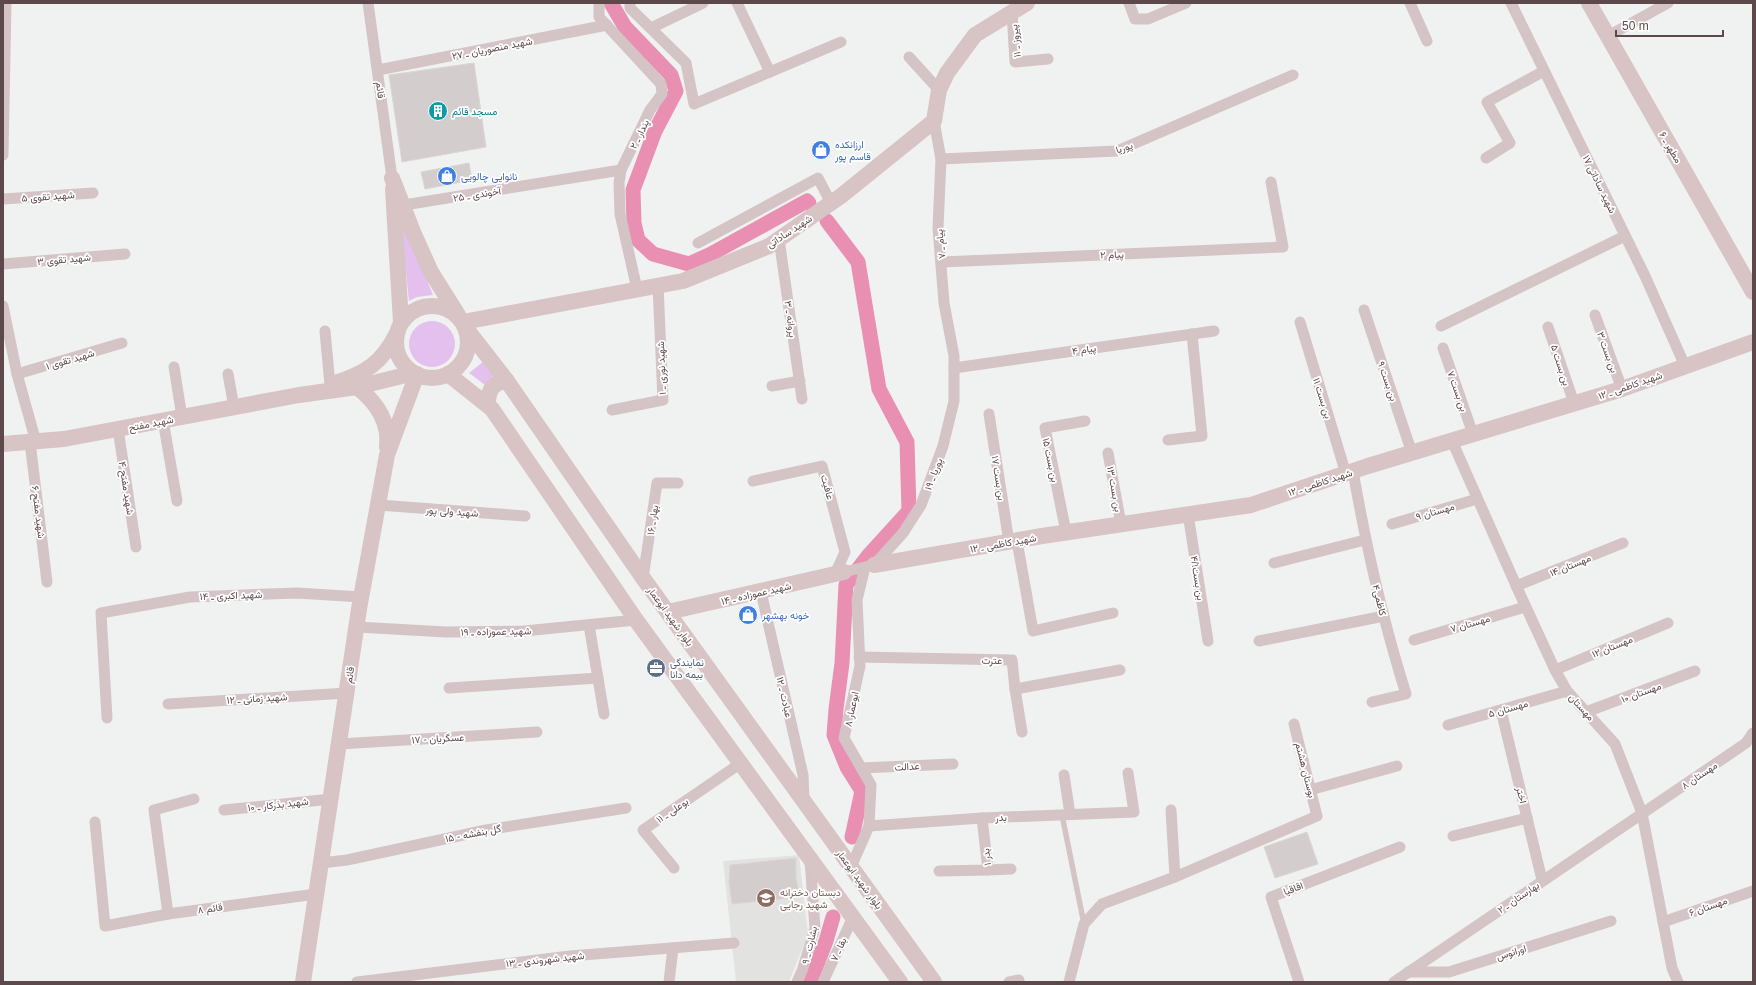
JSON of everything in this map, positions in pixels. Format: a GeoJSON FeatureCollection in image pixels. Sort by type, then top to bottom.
{"type":"FeatureCollection","features":[{"type":"Feature","properties":{"kind":"street"},"geometry":{"type":"LineString","coordinates":[[3,155],[6,3]]}},
{"type":"Feature","properties":{"kind":"street","name":"قائم"},"geometry":{"type":"LineString","coordinates":[[369,3],[392,178]]}},
{"type":"Feature","properties":{"kind":"street","name":"پندار ـ ۲"},"geometry":{"type":"LineString","coordinates":[[599,3],[599,17],[661,84],[662,94],[650,110],[621,170],[619,183],[620,214],[637,289]]}},
{"type":"Feature","properties":{"kind":"street"},"geometry":{"type":"LineString","coordinates":[[630,3],[630,8],[686,63],[694,104],[841,42]]}},
{"type":"Feature","properties":{"kind":"street"},"geometry":{"type":"LineString","coordinates":[[651,28],[703,3]]}},
{"type":"Feature","properties":{"kind":"street"},"geometry":{"type":"LineString","coordinates":[[737,3],[770,72]]}},
{"type":"Feature","properties":{"kind":"street"},"geometry":{"type":"LineString","coordinates":[[934,120],[939,90],[947,72],[975,35],[1027,3]]}},
{"type":"Feature","properties":{"kind":"street"},"geometry":{"type":"LineString","coordinates":[[1129,3],[1135,19],[1148,19],[1186,3]]}},
{"type":"Feature","properties":{"kind":"street"},"geometry":{"type":"LineString","coordinates":[[1410,3],[1427,41]]}},
{"type":"Feature","properties":{"kind":"street","name":"شهید ساداتی ۱۷"},"geometry":{"type":"LineString","coordinates":[[1511,3],[1626,236],[1685,366]]}},
{"type":"Feature","properties":{"kind":"street","name":"مطهر ـ ۶"},"geometry":{"type":"LineString","coordinates":[[1589,3],[1753,292]]}},
{"type":"Feature","properties":{"kind":"street"},"geometry":{"type":"LineString","coordinates":[[1608,36],[1668,3]]}},
{"type":"Feature","properties":{"kind":"street","name":"پیروز ـ ۱۱"},"geometry":{"type":"LineString","coordinates":[[1012,12],[1015,62],[1048,59]]}},
{"type":"Feature","properties":{"kind":"street","name":"شهید منصوریان ـ ۲۷"},"geometry":{"type":"LineString","coordinates":[[378,70],[607,25]]}},
{"type":"Feature","properties":{"kind":"street"},"geometry":{"type":"LineString","coordinates":[[909,57],[939,90]]}},
{"type":"Feature","properties":{"kind":"street"},"geometry":{"type":"LineString","coordinates":[[1486,158],[1510,143],[1487,102],[1544,71]]}},
{"type":"Feature","properties":{"kind":"street","name":"پوریا"},"geometry":{"type":"LineString","coordinates":[[941,159],[1117,151],[1293,75]]}},
{"type":"Feature","properties":{"kind":"street","name":"پیام ـ ۷"},"geometry":{"type":"LineString","coordinates":[[934,120],[941,159],[938,228],[942,262],[944,303],[954,356],[954,368]]}},
{"type":"Feature","properties":{"kind":"street","name":"شهید ساداتی"},"geometry":{"type":"LineString","coordinates":[[462,323],[683,281],[769,246],[831,202],[934,120]]}},
{"type":"Feature","properties":{"kind":"street","name":"آخوندی ـ ۲۵"},"geometry":{"type":"LineString","coordinates":[[404,205],[621,170]]}},
{"type":"Feature","properties":{"kind":"street"},"geometry":{"type":"LineString","coordinates":[[392,178],[404,205],[413,232],[431,272],[462,323],[468,338],[467,349],[463,359],[457,368],[448,374],[436,377],[425,377],[415,374],[405,366],[399,356],[396,345],[399,328],[392,178]]}},
{"type":"Feature","properties":{"kind":"street"},"geometry":{"type":"LineString","coordinates":[[698,243],[818,178],[831,202]]}},
{"type":"Feature","properties":{"kind":"street","name":"پیام ۲"},"geometry":{"type":"LineString","coordinates":[[942,262],[1283,247],[1271,182]]}},
{"type":"Feature","properties":{"kind":"street","name":"شهید تقوی ۵"},"geometry":{"type":"LineString","coordinates":[[3,199],[93,193]]}},
{"type":"Feature","properties":{"kind":"street"},"geometry":{"type":"LineString","coordinates":[[1441,326],[1626,236]]}},
{"type":"Feature","properties":{"kind":"street","name":"پروانه ـ ۳"},"geometry":{"type":"LineString","coordinates":[[779,239],[802,398]]}},
{"type":"Feature","properties":{"kind":"street","name":"شهید تقوی ۳"},"geometry":{"type":"LineString","coordinates":[[3,264],[125,254]]}},
{"type":"Feature","properties":{"kind":"street","name":"شهید نوری ـ ۱"},"geometry":{"type":"LineString","coordinates":[[612,410],[663,400],[658,285]]}},
{"type":"Feature","properties":{"kind":"street","name":"شهید مفتح ۶"},"geometry":{"type":"LineString","coordinates":[[3,306],[33,442],[48,582]]}},
{"type":"Feature","properties":{"kind":"street"},"geometry":{"type":"LineString","coordinates":[[299,395],[368,370],[381,358],[399,328],[413,311],[429,306],[440,307],[451,311],[462,323]]}},
{"type":"Feature","properties":{"kind":"street","name":"بن بست ۹"},"geometry":{"type":"LineString","coordinates":[[1364,310],[1412,453]]}},
{"type":"Feature","properties":{"kind":"street","name":"بن بست ۳"},"geometry":{"type":"LineString","coordinates":[[1595,315],[1622,389]]}},
{"type":"Feature","properties":{"kind":"street","name":"بن بست ۱۱"},"geometry":{"type":"LineString","coordinates":[[1300,322],[1350,472]]}},
{"type":"Feature","properties":{"kind":"street","name":"بلوار شهید ابوعمار"},"geometry":{"type":"LineString","coordinates":[[462,323],[507,381],[643,578],[934,982]]}},
{"type":"Feature","properties":{"kind":"street","name":"بن بست ۵"},"geometry":{"type":"LineString","coordinates":[[1548,327],[1574,403]]}},
{"type":"Feature","properties":{"kind":"street"},"geometry":{"type":"LineString","coordinates":[[325,331],[330,384]]}},
{"type":"Feature","properties":{"kind":"street","name":"پیام ۴"},"geometry":{"type":"LineString","coordinates":[[954,368],[1214,331]]}},
{"type":"Feature","properties":{"kind":"street"},"geometry":{"type":"LineString","coordinates":[[1168,440],[1202,436],[1192,334]]}},
{"type":"Feature","properties":{"kind":"street","name":"شهید کاظمی ـ ۱۲"},"geometry":{"type":"LineString","coordinates":[[870,566],[1066,532],[1251,505],[1350,472],[1622,389],[1753,342]]}},
{"type":"Feature","properties":{"kind":"street","name":"شهید تقوی ۱"},"geometry":{"type":"LineString","coordinates":[[17,374],[122,343]]}},
{"type":"Feature","properties":{"kind":"street","name":"بن بست ۷"},"geometry":{"type":"LineString","coordinates":[[1442,348],[1473,434]]}},
{"type":"Feature","properties":{"kind":"street"},"geometry":{"type":"LineString","coordinates":[[174,367],[182,417]]}},
{"type":"Feature","properties":{"kind":"street","name":"پوریا ـ ۱۹"},"geometry":{"type":"LineString","coordinates":[[870,566],[903,534],[921,505],[944,446],[954,401],[954,368]]}},
{"type":"Feature","properties":{"kind":"street"},"geometry":{"type":"LineString","coordinates":[[228,374],[234,407]]}},
{"type":"Feature","properties":{"kind":"street"},"geometry":{"type":"LineString","coordinates":[[299,395],[357,387],[415,374]]}},
{"type":"Feature","properties":{"kind":"street","name":"قائم"},"geometry":{"type":"LineString","coordinates":[[303,982],[361,598],[387,455],[415,374]]}},
{"type":"Feature","properties":{"kind":"street"},"geometry":{"type":"LineString","coordinates":[[448,374],[488,404],[570,520],[636,620],[900,982]]}},
{"type":"Feature","properties":{"kind":"street"},"geometry":{"type":"LineString","coordinates":[[488,404],[488,395],[491,387],[498,382],[507,381]]}},
{"type":"Feature","properties":{"kind":"street"},"geometry":{"type":"LineString","coordinates":[[772,386],[800,381]]}},
{"type":"Feature","properties":{"kind":"street"},"geometry":{"type":"LineString","coordinates":[[357,387],[371,400],[382,416],[386,429],[387,455]]}},
{"type":"Feature","properties":{"kind":"street","name":"شهید مفتح"},"geometry":{"type":"LineString","coordinates":[[3,444],[64,440],[299,395]]}},
{"type":"Feature","properties":{"kind":"street","name":"بن بست ۱۷"},"geometry":{"type":"LineString","coordinates":[[989,414],[1013,542],[1033,631],[1113,613]]}},
{"type":"Feature","properties":{"kind":"street"},"geometry":{"type":"LineString","coordinates":[[163,420],[177,501]]}},
{"type":"Feature","properties":{"kind":"street","name":"بن بست ۱۵"},"geometry":{"type":"LineString","coordinates":[[1066,532],[1045,428],[1085,421]]}},
{"type":"Feature","properties":{"kind":"street","name":"شهید مفتح ۴"},"geometry":{"type":"LineString","coordinates":[[118,429],[136,547]]}},
{"type":"Feature","properties":{"kind":"street","name":"مهستان"},"geometry":{"type":"LineString","coordinates":[[1452,441],[1525,607],[1555,670],[1568,691],[1615,744],[1642,813],[1672,968],[1678,982]]}},
{"type":"Feature","properties":{"kind":"street","name":"بن بست ۱۳"},"geometry":{"type":"LineString","coordinates":[[1108,453],[1121,524]]}},
{"type":"Feature","properties":{"kind":"street","name":"عافیت"},"geometry":{"type":"LineString","coordinates":[[753,481],[822,466],[845,552],[840,573]]}},
{"type":"Feature","properties":{"kind":"street","name":"کاظمی۴"},"geometry":{"type":"LineString","coordinates":[[1350,472],[1390,644],[1406,694],[1372,702]]}},
{"type":"Feature","properties":{"kind":"street","name":"بهار ـ ۱۶"},"geometry":{"type":"LineString","coordinates":[[643,578],[657,483],[678,483]]}},
{"type":"Feature","properties":{"kind":"street","name":"مهستان ۹"},"geometry":{"type":"LineString","coordinates":[[1392,524],[1477,499]]}},
{"type":"Feature","properties":{"kind":"street","name":"شهید ولی پور"},"geometry":{"type":"LineString","coordinates":[[379,505],[525,516]]}},
{"type":"Feature","properties":{"kind":"street","name":"بن بست۴/۱"},"geometry":{"type":"LineString","coordinates":[[1188,514],[1208,641]]}},
{"type":"Feature","properties":{"kind":"street"},"geometry":{"type":"LineString","coordinates":[[1274,563],[1365,540]]}},
{"type":"Feature","properties":{"kind":"street","name":"مهستان ۱۴"},"geometry":{"type":"LineString","coordinates":[[1516,586],[1623,543]]}},
{"type":"Feature","properties":{"kind":"street"},"geometry":{"type":"LineString","coordinates":[[840,573],[870,566]]}},
{"type":"Feature","properties":{"kind":"street","name":"ابوعمار ۸"},"geometry":{"type":"LineString","coordinates":[[851,867],[869,826],[870,785],[844,738],[860,666],[857,600],[870,566]]}},
{"type":"Feature","properties":{"kind":"street","name":"شهید عموزاده ـ ۱۴"},"geometry":{"type":"LineString","coordinates":[[668,612],[840,573]]}},
{"type":"Feature","properties":{"kind":"street","name":"عبادت ـ ۱۲"},"geometry":{"type":"LineString","coordinates":[[761,592],[803,775],[804,802]]}},
{"type":"Feature","properties":{"kind":"street","name":"شهید اکبری ـ ۱۴"},"geometry":{"type":"LineString","coordinates":[[107,718],[101,613],[190,597],[297,593],[361,598]]}},
{"type":"Feature","properties":{"kind":"street","name":"مهستان ۷"},"geometry":{"type":"LineString","coordinates":[[1414,640],[1525,607]]}},
{"type":"Feature","properties":{"kind":"street"},"geometry":{"type":"LineString","coordinates":[[1259,641],[1384,616]]}},
{"type":"Feature","properties":{"kind":"street","name":"شهید عموزاده ـ ۱۹"},"geometry":{"type":"LineString","coordinates":[[357,627],[446,632],[524,631],[636,620]]}},
{"type":"Feature","properties":{"kind":"street","name":"مهستان ۱۲"},"geometry":{"type":"LineString","coordinates":[[1555,670],[1668,623]]}},
{"type":"Feature","properties":{"kind":"street"},"geometry":{"type":"LineString","coordinates":[[589,625],[604,714]]}},
{"type":"Feature","properties":{"kind":"street","name":"عترت"},"geometry":{"type":"LineString","coordinates":[[859,657],[1012,660],[1016,689]]}},
{"type":"Feature","properties":{"kind":"street"},"geometry":{"type":"LineString","coordinates":[[1022,732],[1016,689],[1120,670]]}},
{"type":"Feature","properties":{"kind":"street","name":"مهستان ۱۰"},"geometry":{"type":"LineString","coordinates":[[1586,712],[1695,672]]}},
{"type":"Feature","properties":{"kind":"street"},"geometry":{"type":"LineString","coordinates":[[449,688],[598,678]]}},
{"type":"Feature","properties":{"kind":"street","name":"مهستان ۵"},"geometry":{"type":"LineString","coordinates":[[1448,725],[1568,691]]}},
{"type":"Feature","properties":{"kind":"street","name":"شهید زمانی ـ ۱۲"},"geometry":{"type":"LineString","coordinates":[[168,704],[347,693]]}},
{"type":"Feature","properties":{"kind":"street","name":"اختر"},"geometry":{"type":"LineString","coordinates":[[1501,710],[1542,880]]}},
{"type":"Feature","properties":{"kind":"street","name":"بوستان هشتم"},"geometry":{"type":"LineString","coordinates":[[1175,877],[1317,816],[1294,724]]}},
{"type":"Feature","properties":{"kind":"street","name":"عسگریان - ۱۷"},"geometry":{"type":"LineString","coordinates":[[339,744],[537,732]]}},
{"type":"Feature","properties":{"kind":"street","name":"مهستان ۸"},"geometry":{"type":"LineString","coordinates":[[1642,813],[1746,743],[1753,733]]}},
{"type":"Feature","properties":{"kind":"street","name":"بوعلی ـ ۱۱"},"geometry":{"type":"LineString","coordinates":[[674,868],[643,830],[741,763]]}},
{"type":"Feature","properties":{"kind":"street","name":"عدالت"},"geometry":{"type":"LineString","coordinates":[[861,768],[953,764]]}},
{"type":"Feature","properties":{"kind":"street"},"geometry":{"type":"LineString","coordinates":[[1310,790],[1397,766]]}},
{"type":"Feature","properties":{"kind":"street","name":"بدر"},"geometry":{"type":"LineString","coordinates":[[869,826],[982,818],[1134,812],[1128,773]]}},
{"type":"Feature","properties":{"kind":"street"},"geometry":{"type":"LineString","coordinates":[[1064,775],[1066,815]]}},
{"type":"Feature","properties":{"kind":"street"},"geometry":{"type":"LineString","coordinates":[[168,914],[154,810],[194,799]]}},
{"type":"Feature","properties":{"kind":"street","name":"شهید بذرکار ـ ۱۰"},"geometry":{"type":"LineString","coordinates":[[224,810],[331,799]]}},
{"type":"Feature","properties":{"kind":"street","name":"گل بنفشه - ۱۵"},"geometry":{"type":"LineString","coordinates":[[321,863],[347,860],[486,830],[626,808]]}},
{"type":"Feature","properties":{"kind":"street"},"geometry":{"type":"LineString","coordinates":[[1069,982],[1084,924],[1102,904],[1175,877],[1171,810]]}},
{"type":"Feature","properties":{"kind":"street","name":"بهارستان ـ ۲"},"geometry":{"type":"LineString","coordinates":[[1394,982],[1642,813]]}},
{"type":"Feature","properties":{"kind":"street","name":"بدر ۱"},"geometry":{"type":"LineString","coordinates":[[939,871],[988,870],[982,818]]}},
{"type":"Feature","properties":{"kind":"street"},"geometry":{"type":"LineString","coordinates":[[1453,836],[1527,818]]}},
{"type":"Feature","properties":{"kind":"street","name":"قائم ۸"},"geometry":{"type":"LineString","coordinates":[[95,822],[105,926],[168,914],[316,894]]}},
{"type":"Feature","properties":{"kind":"street","name":"اقاقیا"},"geometry":{"type":"LineString","coordinates":[[1299,982],[1271,897],[1400,848]]}},
{"type":"Feature","properties":{"kind":"street","name":"بشارت ـ ۹"},"geometry":{"type":"LineString","coordinates":[[796,982],[802,971],[815,928],[810,859]]}},
{"type":"Feature","properties":{"kind":"street"},"geometry":{"type":"LineString","coordinates":[[988,870],[1011,869]]}},
{"type":"Feature","properties":{"kind":"street","name":"مهستان ۶"},"geometry":{"type":"LineString","coordinates":[[1663,922],[1753,891]]}},
{"type":"Feature","properties":{"kind":"street","name":"بقا ـ ۷"},"geometry":{"type":"LineString","coordinates":[[823,982],[852,917]]}},
{"type":"Feature","properties":{"kind":"street","name":"اورانوس"},"geometry":{"type":"LineString","coordinates":[[1408,972],[1449,972],[1611,921]]}},
{"type":"Feature","properties":{"kind":"street","name":"شهید شهروندی ـ ۱۳"},"geometry":{"type":"LineString","coordinates":[[357,982],[570,956],[734,943]]}},
{"type":"Feature","properties":{"kind":"street"},"geometry":{"type":"LineString","coordinates":[[669,982],[673,948]]}},
{"type":"Feature","properties":{"kind":"lane"},"geometry":{"type":"LineString","coordinates":[[1066,815],[1084,924]]}},
{"type":"Feature","properties":{"kind":"shaded area"},"geometry":{"type":"Polygon","coordinates":[[[400,214],[433,295],[417,297],[409,301],[400,214]]]}},
{"type":"Feature","properties":{"kind":"shaded area"},"geometry":{"type":"Polygon","coordinates":[[[437,321],[449,327],[454,335],[454,353],[449,361],[441,366],[427,367],[415,361],[410,353],[409,339],[415,327],[423,322],[437,321]]]}},
{"type":"Feature","properties":{"kind":"shaded area"},"geometry":{"type":"Polygon","coordinates":[[[484,361],[495,374],[485,385],[469,373],[484,361]]]}},
{"type":"Feature","properties":{"kind":"shaded area","name":"دبستان دخترانه شهید رجایی"},"geometry":{"type":"Polygon","coordinates":[[[799,855],[808,934],[789,982],[736,982],[723,861],[799,855]]]}},
{"type":"Feature","properties":{"kind":"building","name":"مسجد قائم"},"geometry":{"type":"Polygon","coordinates":[[[474,63],[486,147],[402,162],[389,75],[474,63]]]}},
{"type":"Feature","properties":{"kind":"building","name":"نانوایی چالویی"},"geometry":{"type":"Polygon","coordinates":[[[469,163],[472,180],[425,189],[421,172],[469,163]]]}},
{"type":"Feature","properties":{"kind":"building"},"geometry":{"type":"Polygon","coordinates":[[[1307,832],[1318,864],[1275,878],[1264,847],[1307,832]]]}},
{"type":"Feature","properties":{"kind":"building"},"geometry":{"type":"Polygon","coordinates":[[[796,858],[796,878],[800,897],[732,904],[729,882],[730,865],[796,858]]]}},
{"type":"Feature","properties":{"kind":"waterway"},"geometry":{"type":"LineString","coordinates":[[611,3],[625,27],[671,75],[676,91],[655,131],[633,190],[634,223],[638,240],[653,254],[689,264],[711,254],[807,201],[809,203]]}},
{"type":"Feature","properties":{"kind":"waterway"},"geometry":{"type":"LineString","coordinates":[[827,221],[858,262],[879,389],[907,442],[909,511],[868,556],[846,585],[842,663],[834,735],[847,767],[862,791],[852,837]]}},
{"type":"Feature","properties":{"kind":"waterway"},"geometry":{"type":"LineString","coordinates":[[810,982],[826,941],[833,917]]}},
{"type":"Feature","properties":{"kind":"place","name":"مسجد قائم"},"geometry":{"type":"Point","coordinates":[438,111]}},
{"type":"Feature","properties":{"kind":"place","name":"ارزانکده قاسم پور"},"geometry":{"type":"Point","coordinates":[821,150]}},
{"type":"Feature","properties":{"kind":"place","name":"نانوایی چالویی"},"geometry":{"type":"Point","coordinates":[447,176]}},
{"type":"Feature","properties":{"kind":"place","name":"خونه بهشهر"},"geometry":{"type":"Point","coordinates":[748,615]}},
{"type":"Feature","properties":{"kind":"place","name":"نمایندگی بیمه دانا"},"geometry":{"type":"Point","coordinates":[656,668]}},
{"type":"Feature","properties":{"kind":"place","name":"دبستان دخترانه شهید رجایی"},"geometry":{"type":"Point","coordinates":[766,898]}}]}
